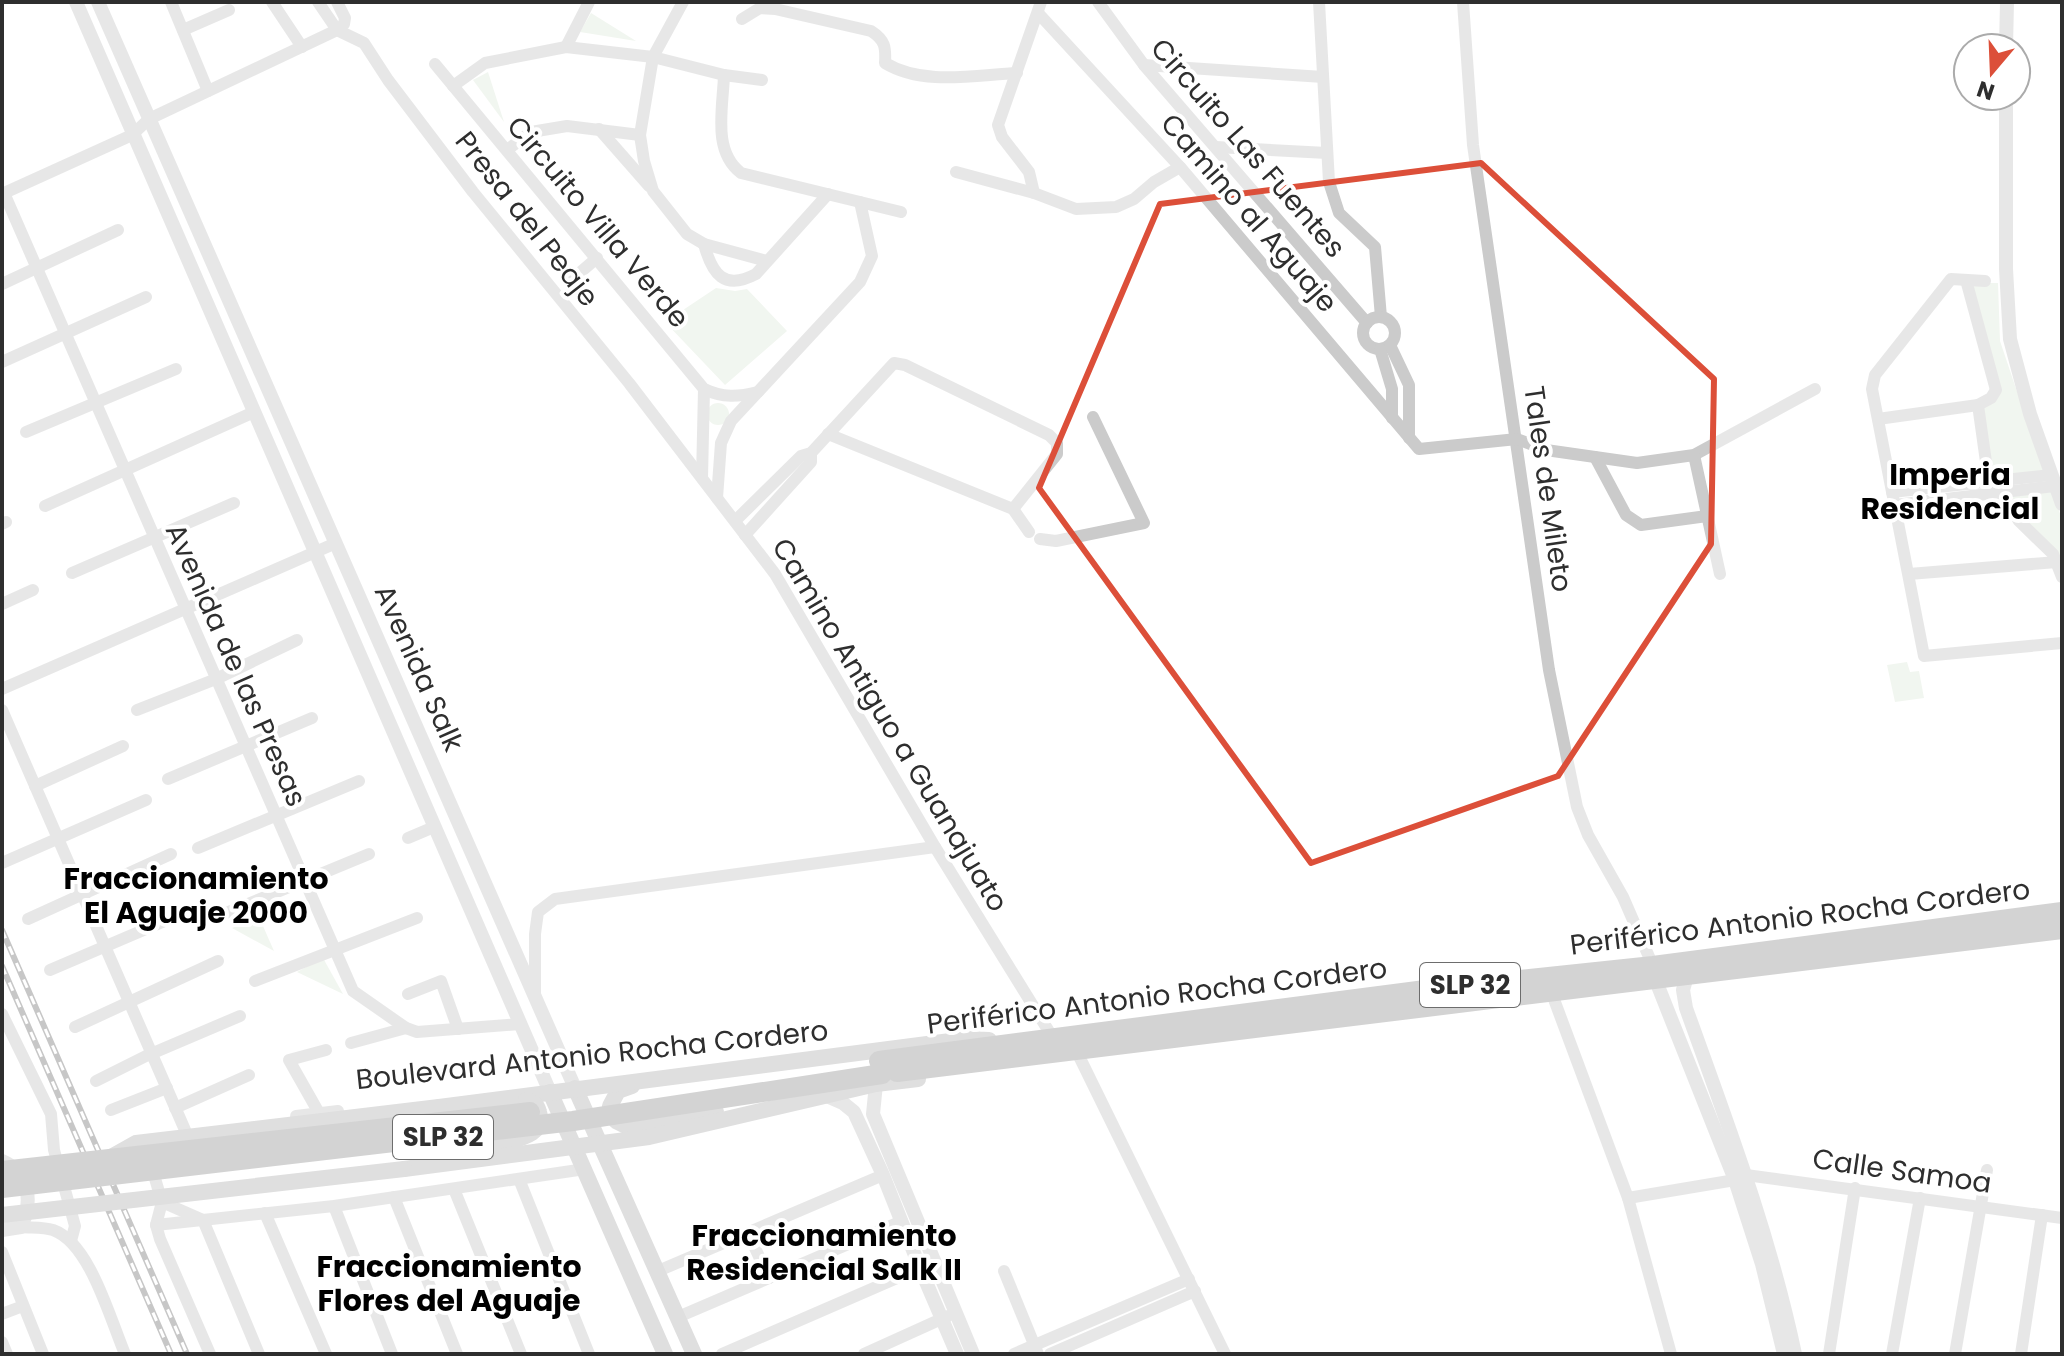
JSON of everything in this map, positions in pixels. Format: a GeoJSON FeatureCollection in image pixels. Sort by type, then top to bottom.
{"type":"FeatureCollection","features":[{"type":"Feature","properties":{"kind":"highway","name":"Periférico Antonio Rocha Cordero"},"geometry":{"type":"LineString","coordinates":[[879,1073],[1029,1048],[1076,1050],[1552,994],[1655,973],[2062,912]]}},
{"type":"Feature","properties":{"kind":"highway","name":"Periférico Antonio Rocha Cordero"},"geometry":{"type":"LineString","coordinates":[[1029,1048],[1053,1038],[1433,989],[1655,973],[1687,976],[2062,929]]}},
{"type":"Feature","properties":{"kind":"highway","name":"Boulevard Antonio Rocha Cordero"},"geometry":{"type":"LineString","coordinates":[[2,1171],[879,1073]]}},
{"type":"Feature","properties":{"kind":"highway","name":"Boulevard Antonio Rocha Cordero"},"geometry":{"type":"LineString","coordinates":[[2,1188],[558,1123],[879,1073]]}},
{"type":"Feature","properties":{"kind":"main road","name":"Boulevard Antonio Rocha Cordero"},"geometry":{"type":"LineString","coordinates":[[488,1101],[966,1039],[1029,1048]]}},
{"type":"Feature","properties":{"kind":"main road"},"geometry":{"type":"LineString","coordinates":[[2,1215],[404,1169],[682,1131],[827,1096],[879,1073]]}},
{"type":"Feature","properties":{"kind":"main road"},"geometry":{"type":"LineString","coordinates":[[661,1077],[618,1091],[610,1106],[616,1121],[632,1127],[717,1112],[779,1107]]}},
{"type":"Feature","properties":{"kind":"main road","name":"Avenida Salk"},"geometry":{"type":"LineString","coordinates":[[575,1088],[694,1354]]}},
{"type":"Feature","properties":{"kind":"main road","name":"Avenida Salk"},"geometry":{"type":"LineString","coordinates":[[550,1092],[665,1354]]}},
{"type":"Feature","properties":{"kind":"main road"},"geometry":{"type":"LineString","coordinates":[[460,1162],[496,1145],[525,1137],[537,1129],[538,1107],[533,1102],[510,1098]]}},
{"type":"Feature","properties":{"kind":"main road"},"geometry":{"type":"LineString","coordinates":[[108,1159],[136,1143],[488,1101]]}},
{"type":"Feature","properties":{"kind":"main road"},"geometry":{"type":"LineString","coordinates":[[627,1265],[650,1254]]}},
{"type":"Feature","properties":{"kind":"street","name":"Avenida Salk"},"geometry":{"type":"LineString","coordinates":[[76,2],[550,1092]]}},
{"type":"Feature","properties":{"kind":"street","name":"Avenida Salk"},"geometry":{"type":"LineString","coordinates":[[98,2],[575,1088]]}},
{"type":"Feature","properties":{"kind":"street"},"geometry":{"type":"LineString","coordinates":[[171,2],[208,91]]}},
{"type":"Feature","properties":{"kind":"street"},"geometry":{"type":"LineString","coordinates":[[272,2],[302,47]]}},
{"type":"Feature","properties":{"kind":"street"},"geometry":{"type":"LineString","coordinates":[[318,2],[337,30]]}},
{"type":"Feature","properties":{"kind":"street"},"geometry":{"type":"LineString","coordinates":[[3,194],[132,135],[149,119],[337,30],[344,24],[345,18],[337,2]]}},
{"type":"Feature","properties":{"kind":"street"},"geometry":{"type":"LineString","coordinates":[[566,47],[589,2]]}},
{"type":"Feature","properties":{"kind":"street"},"geometry":{"type":"LineString","coordinates":[[653,191],[640,135],[653,57],[683,2]]}},
{"type":"Feature","properties":{"kind":"street","name":"Circuito Las Fuentes"},"geometry":{"type":"LineString","coordinates":[[1098,2],[1144,65],[1367,323]]}},
{"type":"Feature","properties":{"kind":"street","name":"Circuito Las Fuentes"},"geometry":{"type":"LineString","coordinates":[[1319,2],[1329,182],[1339,213],[1375,247],[1381,317]]}},
{"type":"Feature","properties":{"kind":"street","name":"Tales de Mileto"},"geometry":{"type":"LineString","coordinates":[[1463,2],[1473,145],[1549,670],[1577,807],[1588,835],[1623,897],[1655,973]]}},
{"type":"Feature","properties":{"kind":"street"},"geometry":{"type":"LineString","coordinates":[[2006,32],[2007,2]]}},
{"type":"Feature","properties":{"kind":"street"},"geometry":{"type":"LineString","coordinates":[[742,19],[760,8],[775,9],[871,31],[881,37],[886,47],[885,63],[899,72],[927,77],[1017,73]]}},
{"type":"Feature","properties":{"kind":"street"},"geometry":{"type":"LineString","coordinates":[[1034,193],[1029,172],[1002,137],[998,125],[1040,8]]}},
{"type":"Feature","properties":{"kind":"street","name":"Camino al Aguaje"},"geometry":{"type":"LineString","coordinates":[[1040,8],[1180,167],[1419,449],[1517,439]]}},
{"type":"Feature","properties":{"kind":"street"},"geometry":{"type":"LineString","coordinates":[[183,30],[229,10]]}},
{"type":"Feature","properties":{"kind":"street","name":"Presa del Peaje"},"geometry":{"type":"LineString","coordinates":[[337,30],[364,43],[388,80],[473,192],[676,445]]}},
{"type":"Feature","properties":{"kind":"street"},"geometry":{"type":"LineString","coordinates":[[453,86],[485,63],[566,47],[653,57],[724,75],[762,80]]}},
{"type":"Feature","properties":{"kind":"street","name":"Circuito Villa Verde"},"geometry":{"type":"LineString","coordinates":[[435,64],[704,389],[733,397],[758,392]]}},
{"type":"Feature","properties":{"kind":"street"},"geometry":{"type":"LineString","coordinates":[[1144,65],[1323,77]]}},
{"type":"Feature","properties":{"kind":"street"},"geometry":{"type":"LineString","coordinates":[[724,75],[722,150],[731,165],[741,173],[901,212]]}},
{"type":"Feature","properties":{"kind":"street"},"geometry":{"type":"LineString","coordinates":[[2006,112],[2006,269],[2010,339],[2046,481],[2062,504]]}},
{"type":"Feature","properties":{"kind":"street"},"geometry":{"type":"LineString","coordinates":[[507,150],[531,132],[567,126],[640,135]]}},
{"type":"Feature","properties":{"kind":"street"},"geometry":{"type":"LineString","coordinates":[[599,129],[687,234],[704,244],[767,261]]}},
{"type":"Feature","properties":{"kind":"street"},"geometry":{"type":"LineString","coordinates":[[1216,147],[1327,153]]}},
{"type":"Feature","properties":{"kind":"street"},"geometry":{"type":"LineString","coordinates":[[956,172],[1034,193],[1076,209],[1116,207],[1134,199],[1154,182],[1180,167]]}},
{"type":"Feature","properties":{"kind":"street","name":"Avenida de las Presas"},"geometry":{"type":"LineString","coordinates":[[3,194],[353,991],[406,1028]]}},
{"type":"Feature","properties":{"kind":"street"},"geometry":{"type":"LineString","coordinates":[[704,244],[709,262],[717,274],[729,281],[742,281],[756,274],[828,194]]}},
{"type":"Feature","properties":{"kind":"street"},"geometry":{"type":"LineString","coordinates":[[717,498],[721,443],[731,421],[860,282],[872,256],[860,202]]}},
{"type":"Feature","properties":{"kind":"street"},"geometry":{"type":"LineString","coordinates":[[2,284],[118,230]]}},
{"type":"Feature","properties":{"kind":"street"},"geometry":{"type":"LineString","coordinates":[[569,282],[597,258]]}},
{"type":"Feature","properties":{"kind":"street"},"geometry":{"type":"LineString","coordinates":[[1985,281],[1951,279],[1875,375],[1872,389],[1924,656],[2062,643]]}},
{"type":"Feature","properties":{"kind":"street"},"geometry":{"type":"LineString","coordinates":[[1878,419],[1978,405],[1991,398],[1996,390],[1966,280]]}},
{"type":"Feature","properties":{"kind":"street"},"geometry":{"type":"LineString","coordinates":[[2,362],[146,297]]}},
{"type":"Feature","properties":{"kind":"street"},"geometry":{"type":"LineString","coordinates":[[1385,347],[1370,346],[1364,338],[1367,323],[1381,317],[1394,326],[1395,336],[1385,347],[1392,389],[1392,418]]}},
{"type":"Feature","properties":{"kind":"street"},"geometry":{"type":"LineString","coordinates":[[1385,347],[1409,385],[1409,438]]}},
{"type":"Feature","properties":{"kind":"street"},"geometry":{"type":"LineString","coordinates":[[735,521],[801,456],[811,453],[894,363],[905,365],[1049,435],[1057,443],[1057,454],[1013,509]]}},
{"type":"Feature","properties":{"kind":"street"},"geometry":{"type":"LineString","coordinates":[[26,432],[176,369]]}},
{"type":"Feature","properties":{"kind":"street"},"geometry":{"type":"LineString","coordinates":[[1392,389],[1409,385]]}},
{"type":"Feature","properties":{"kind":"street"},"geometry":{"type":"LineString","coordinates":[[702,479],[704,389]]}},
{"type":"Feature","properties":{"kind":"street"},"geometry":{"type":"LineString","coordinates":[[1517,439],[1546,450],[1637,463],[1694,455],[1815,389]]}},
{"type":"Feature","properties":{"kind":"street"},"geometry":{"type":"LineString","coordinates":[[721,396],[729,407],[731,421]]}},
{"type":"Feature","properties":{"kind":"street"},"geometry":{"type":"LineString","coordinates":[[1978,405],[1987,469],[2019,521],[2045,545],[2057,562],[2062,577]]}},
{"type":"Feature","properties":{"kind":"street"},"geometry":{"type":"LineString","coordinates":[[45,506],[254,412]]}},
{"type":"Feature","properties":{"kind":"street"},"geometry":{"type":"LineString","coordinates":[[1040,539],[1056,541],[1144,523],[1093,417]]}},
{"type":"Feature","properties":{"kind":"street"},"geometry":{"type":"LineString","coordinates":[[828,434],[1013,509],[1029,532]]}},
{"type":"Feature","properties":{"kind":"street","name":"Camino Antiguo a Guanajuato"},"geometry":{"type":"LineString","coordinates":[[676,445],[775,574],[935,847],[1053,1038]]}},
{"type":"Feature","properties":{"kind":"street"},"geometry":{"type":"LineString","coordinates":[[745,535],[811,462],[811,453]]}},
{"type":"Feature","properties":{"kind":"street"},"geometry":{"type":"LineString","coordinates":[[1694,455],[1720,574]]}},
{"type":"Feature","properties":{"kind":"street"},"geometry":{"type":"LineString","coordinates":[[1595,457],[1632,521],[1641,525],[1707,516]]}},
{"type":"Feature","properties":{"kind":"street"},"geometry":{"type":"LineString","coordinates":[[702,460],[719,461]]}},
{"type":"Feature","properties":{"kind":"street"},"geometry":{"type":"LineString","coordinates":[[1894,498],[1993,480],[2046,481]]}},
{"type":"Feature","properties":{"kind":"street"},"geometry":{"type":"LineString","coordinates":[[1894,498],[2002,493],[2046,481]]}},
{"type":"Feature","properties":{"kind":"street"},"geometry":{"type":"LineString","coordinates":[[72,573],[234,503]]}},
{"type":"Feature","properties":{"kind":"street"},"geometry":{"type":"LineString","coordinates":[[2,689],[336,543]]}},
{"type":"Feature","properties":{"kind":"street"},"geometry":{"type":"LineString","coordinates":[[1909,574],[2057,562]]}},
{"type":"Feature","properties":{"kind":"street"},"geometry":{"type":"LineString","coordinates":[[2,604],[33,590]]}},
{"type":"Feature","properties":{"kind":"street"},"geometry":{"type":"LineString","coordinates":[[137,710],[216,679],[297,640]]}},
{"type":"Feature","properties":{"kind":"street"},"geometry":{"type":"LineString","coordinates":[[2,710],[185,1130]]}},
{"type":"Feature","properties":{"kind":"street"},"geometry":{"type":"LineString","coordinates":[[168,779],[312,718]]}},
{"type":"Feature","properties":{"kind":"street"},"geometry":{"type":"LineString","coordinates":[[35,786],[123,746]]}},
{"type":"Feature","properties":{"kind":"street"},"geometry":{"type":"LineString","coordinates":[[198,848],[359,781]]}},
{"type":"Feature","properties":{"kind":"street"},"geometry":{"type":"LineString","coordinates":[[2,863],[146,800]]}},
{"type":"Feature","properties":{"kind":"street"},"geometry":{"type":"LineString","coordinates":[[408,838],[434,827]]}},
{"type":"Feature","properties":{"kind":"street"},"geometry":{"type":"LineString","coordinates":[[535,994],[538,912],[555,899],[935,847]]}},
{"type":"Feature","properties":{"kind":"street"},"geometry":{"type":"LineString","coordinates":[[28,919],[171,854]]}},
{"type":"Feature","properties":{"kind":"street"},"geometry":{"type":"LineString","coordinates":[[226,913],[369,854]]}},
{"type":"Feature","properties":{"kind":"street"},"geometry":{"type":"LineString","coordinates":[[50,970],[188,911]]}},
{"type":"Feature","properties":{"kind":"street"},"geometry":{"type":"LineString","coordinates":[[255,981],[417,918]]}},
{"type":"Feature","properties":{"kind":"street"},"geometry":{"type":"LineString","coordinates":[[2021,935],[2062,939]]}},
{"type":"Feature","properties":{"kind":"street"},"geometry":{"type":"LineString","coordinates":[[75,1027],[218,961]]}},
{"type":"Feature","properties":{"kind":"street"},"geometry":{"type":"LineString","coordinates":[[1655,973],[1741,1177],[1784,1354]]}},
{"type":"Feature","properties":{"kind":"street"},"geometry":{"type":"LineString","coordinates":[[1687,976],[1683,990],[1686,1008],[1788,1320],[1795,1354]]}},
{"type":"Feature","properties":{"kind":"street"},"geometry":{"type":"LineString","coordinates":[[408,994],[441,981],[458,1029]]}},
{"type":"Feature","properties":{"kind":"street"},"geometry":{"type":"LineString","coordinates":[[1552,994],[1628,1198],[1671,1354]]}},
{"type":"Feature","properties":{"kind":"street"},"geometry":{"type":"LineString","coordinates":[[2,1014],[6,1030],[51,1114],[54,1150],[75,1226],[71,1241]]}},
{"type":"Feature","properties":{"kind":"street"},"geometry":{"type":"LineString","coordinates":[[96,1081],[151,1053],[240,1016]]}},
{"type":"Feature","properties":{"kind":"street"},"geometry":{"type":"LineString","coordinates":[[351,1043],[406,1028],[417,1032],[520,1024]]}},
{"type":"Feature","properties":{"kind":"street"},"geometry":{"type":"LineString","coordinates":[[319,1113],[289,1060],[326,1050]]}},
{"type":"Feature","properties":{"kind":"street"},"geometry":{"type":"LineString","coordinates":[[1076,1050],[1223,1351],[1207,1354]]}},
{"type":"Feature","properties":{"kind":"street"},"geometry":{"type":"LineString","coordinates":[[879,1073],[873,1114],[948,1316],[957,1354]]}},
{"type":"Feature","properties":{"kind":"street"},"geometry":{"type":"LineString","coordinates":[[175,1108],[249,1075]]}},
{"type":"Feature","properties":{"kind":"street"},"geometry":{"type":"LineString","coordinates":[[111,1110],[167,1088]]}},
{"type":"Feature","properties":{"kind":"street"},"geometry":{"type":"LineString","coordinates":[[827,1096],[854,1112],[920,1268],[973,1354]]}},
{"type":"Feature","properties":{"kind":"street","name":"Boulevard Antonio Rocha Cordero"},"geometry":{"type":"LineString","coordinates":[[162,1202],[149,1156],[152,1145],[162,1136],[185,1130],[319,1113],[451,1099],[488,1101]]}},
{"type":"Feature","properties":{"kind":"street"},"geometry":{"type":"LineString","coordinates":[[2,1161],[19,1173],[26,1186],[29,1200],[21,1227]]}},
{"type":"Feature","properties":{"kind":"street"},"geometry":{"type":"LineString","coordinates":[[156,1225],[334,1206],[585,1169]]}},
{"type":"Feature","properties":{"kind":"street"},"geometry":{"type":"LineString","coordinates":[[1955,1354],[1987,1170]]}},
{"type":"Feature","properties":{"kind":"street"},"geometry":{"type":"LineString","coordinates":[[658,1271],[883,1175]]}},
{"type":"Feature","properties":{"kind":"street","name":"Calle Samoa"},"geometry":{"type":"LineString","coordinates":[[1628,1198],[1741,1177],[1855,1188],[2062,1218]]}},
{"type":"Feature","properties":{"kind":"street"},"geometry":{"type":"LineString","coordinates":[[519,1179],[589,1354]]}},
{"type":"Feature","properties":{"kind":"street"},"geometry":{"type":"LineString","coordinates":[[1829,1354],[1855,1188]]}},
{"type":"Feature","properties":{"kind":"street"},"geometry":{"type":"LineString","coordinates":[[454,1189],[521,1354]]}},
{"type":"Feature","properties":{"kind":"street"},"geometry":{"type":"LineString","coordinates":[[394,1197],[457,1354]]}},
{"type":"Feature","properties":{"kind":"street"},"geometry":{"type":"LineString","coordinates":[[1892,1354],[1920,1198]]}},
{"type":"Feature","properties":{"kind":"street"},"geometry":{"type":"LineString","coordinates":[[210,1354],[156,1225],[162,1202],[203,1220],[259,1354]]}},
{"type":"Feature","properties":{"kind":"street"},"geometry":{"type":"LineString","coordinates":[[334,1206],[392,1354]]}},
{"type":"Feature","properties":{"kind":"street"},"geometry":{"type":"LineString","coordinates":[[265,1213],[326,1354]]}},
{"type":"Feature","properties":{"kind":"street"},"geometry":{"type":"LineString","coordinates":[[2021,1354],[2042,1215]]}},
{"type":"Feature","properties":{"kind":"street"},"geometry":{"type":"LineString","coordinates":[[678,1317],[902,1221]]}},
{"type":"Feature","properties":{"kind":"street"},"geometry":{"type":"LineString","coordinates":[[2,1230],[21,1227],[52,1230],[71,1241],[88,1265],[125,1354]]}},
{"type":"Feature","properties":{"kind":"street"},"geometry":{"type":"LineString","coordinates":[[748,1233],[769,1278]]}},
{"type":"Feature","properties":{"kind":"street"},"geometry":{"type":"LineString","coordinates":[[2,1252],[43,1354]]}},
{"type":"Feature","properties":{"kind":"street"},"geometry":{"type":"LineString","coordinates":[[722,1354],[920,1268]]}},
{"type":"Feature","properties":{"kind":"street"},"geometry":{"type":"LineString","coordinates":[[1004,1271],[1036,1350]]}},
{"type":"Feature","properties":{"kind":"street"},"geometry":{"type":"LineString","coordinates":[[1014,1354],[1036,1350],[1192,1285]]}},
{"type":"Feature","properties":{"kind":"street"},"geometry":{"type":"LineString","coordinates":[[1050,1354],[1192,1285]]}},
{"type":"Feature","properties":{"kind":"street"},"geometry":{"type":"LineString","coordinates":[[2,1314],[23,1306]]}},
{"type":"Feature","properties":{"kind":"street"},"geometry":{"type":"LineString","coordinates":[[864,1354],[948,1316]]}},
{"type":"Feature","properties":{"kind":"street"},"geometry":{"type":"LineString","coordinates":[[2,1342],[7,1354]]}},
{"type":"Feature","properties":{"kind":"highlighted area"},"geometry":{"type":"Polygon","coordinates":[[[1481,163],[1714,379],[1711,544],[1558,776],[1311,863],[1039,488],[1160,204],[1481,163]]]}},
{"type":"Feature","properties":{"kind":"green space"},"geometry":{"type":"Polygon","coordinates":[[[591,13],[636,41],[580,32],[591,13]]]}},
{"type":"Feature","properties":{"kind":"green space"},"geometry":{"type":"Polygon","coordinates":[[[488,72],[504,122],[473,80],[488,72]]]}},
{"type":"Feature","properties":{"kind":"green space"},"geometry":{"type":"Polygon","coordinates":[[[1970,283],[1998,283],[2000,341],[2044,472],[1995,476],[1990,469],[1982,407],[1992,402],[1970,283]]]}},
{"type":"Feature","properties":{"kind":"green space"},"geometry":{"type":"Polygon","coordinates":[[[716,288],[747,289],[787,331],[725,385],[665,322],[716,288]]]}},
{"type":"Feature","properties":{"kind":"green space"},"geometry":{"type":"Polygon","coordinates":[[[718,403],[726,406],[729,414],[726,422],[718,425],[710,422],[707,414],[710,406],[718,403]]]}},
{"type":"Feature","properties":{"kind":"green space"},"geometry":{"type":"Polygon","coordinates":[[[2053,491],[2062,520],[2062,571],[2038,535],[2005,496],[2053,491]]]}},
{"type":"Feature","properties":{"kind":"green space"},"geometry":{"type":"Polygon","coordinates":[[[1907,662],[1910,672],[1919,671],[1924,698],[1895,702],[1887,665],[1907,662]]]}},
{"type":"Feature","properties":{"kind":"green space"},"geometry":{"type":"Polygon","coordinates":[[[259,917],[274,951],[232,928],[259,917]]]}},
{"type":"Feature","properties":{"kind":"green space"},"geometry":{"type":"Polygon","coordinates":[[[323,958],[343,994],[297,972],[323,958]]]}},
{"type":"Feature","properties":{"kind":"railway"},"geometry":{"type":"LineString","coordinates":[[2,930],[187,1354]]}},
{"type":"Feature","properties":{"kind":"railway"},"geometry":{"type":"LineString","coordinates":[[2,966],[171,1354]]}},
{"type":"Feature","properties":{"kind":"district","name":"Imperia Residencial"},"geometry":{"type":"Point","coordinates":[1950,491]}},
{"type":"Feature","properties":{"kind":"district","name":"Fraccionamiento El Aguaje 2000"},"geometry":{"type":"Point","coordinates":[196,895]}},
{"type":"Feature","properties":{"kind":"district","name":"Fraccionamiento Residencial Salk II"},"geometry":{"type":"Point","coordinates":[824,1252]}},
{"type":"Feature","properties":{"kind":"district","name":"Fraccionamiento Flores del Aguaje"},"geometry":{"type":"Point","coordinates":[449,1283]}}]}
